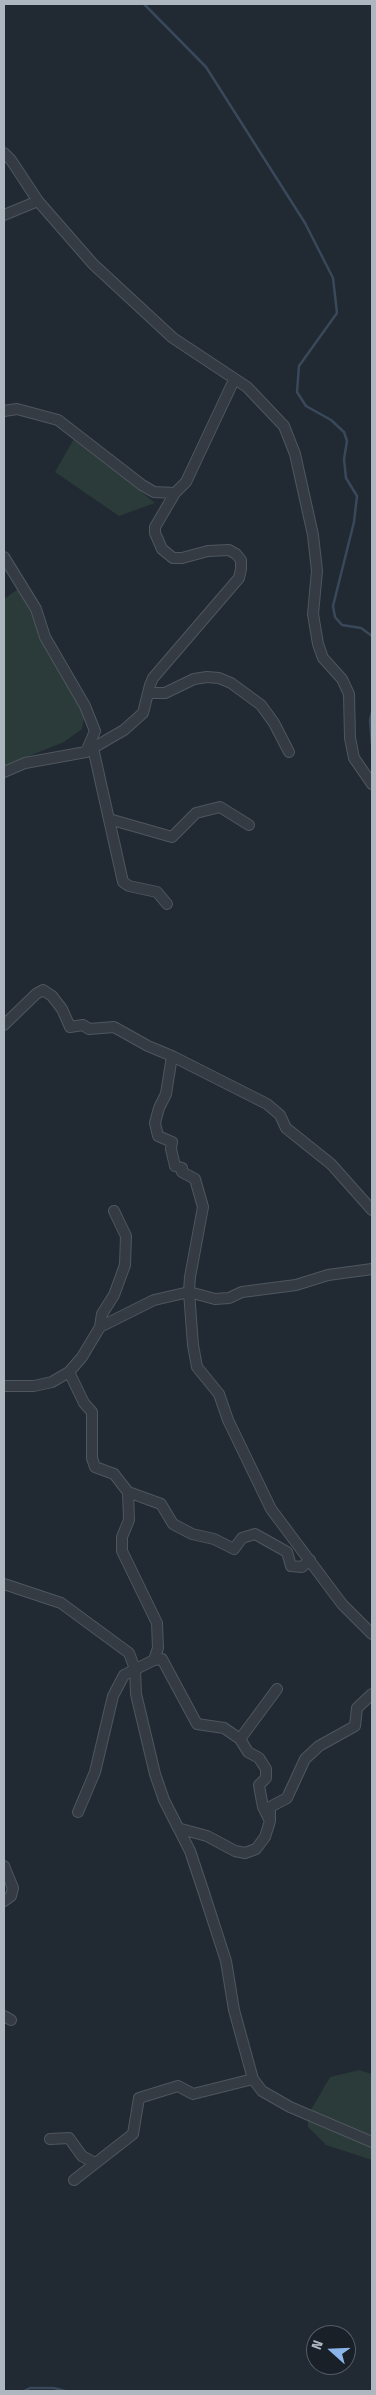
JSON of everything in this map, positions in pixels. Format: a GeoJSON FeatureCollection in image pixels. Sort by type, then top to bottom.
{"type":"FeatureCollection","features":[{"type":"Feature","properties":{"kind":"street"},"geometry":{"type":"LineString","coordinates":[[4,153],[38,201],[80,252],[173,338],[247,387],[261,399],[276,414],[290,435],[309,510],[313,536],[317,571],[313,614],[318,644],[323,658],[342,679],[349,694],[350,738],[354,758],[372,784]]}},
{"type":"Feature","properties":{"kind":"street"},"geometry":{"type":"LineString","coordinates":[[4,214],[38,201]]}},
{"type":"Feature","properties":{"kind":"street"},"geometry":{"type":"LineString","coordinates":[[4,772],[25,763],[89,750],[124,730],[143,713],[153,678],[238,578],[242,569],[236,554],[228,550],[173,558],[162,549],[155,533],[155,527],[175,493],[186,482],[234,380]]}},
{"type":"Feature","properties":{"kind":"street"},"geometry":{"type":"LineString","coordinates":[[4,411],[17,409],[58,420],[142,485],[154,492],[175,493]]}},
{"type":"Feature","properties":{"kind":"street"},"geometry":{"type":"LineString","coordinates":[[4,557],[36,609],[45,637],[85,706],[95,732],[89,750],[109,819],[123,882],[129,886],[157,892],[167,904]]}},
{"type":"Feature","properties":{"kind":"street"},"geometry":{"type":"LineString","coordinates":[[148,693],[165,693],[194,679],[207,677],[219,678],[231,683],[261,705],[289,752]]}},
{"type":"Feature","properties":{"kind":"street"},"geometry":{"type":"LineString","coordinates":[[109,819],[172,836],[196,813],[220,807],[249,825]]}},
{"type":"Feature","properties":{"kind":"street"},"geometry":{"type":"LineString","coordinates":[[4,1025],[36,994],[43,990],[52,996],[62,1009],[70,1027],[83,1025],[89,1029],[114,1027],[148,1046],[172,1056],[267,1104],[280,1115],[286,1128],[331,1164],[372,1210]]}},
{"type":"Feature","properties":{"kind":"street"},"geometry":{"type":"LineString","coordinates":[[172,1056],[166,1094],[159,1108],[155,1123],[158,1136],[172,1142],[171,1149],[175,1166],[182,1168],[182,1172],[195,1179],[203,1208],[190,1292],[193,1346],[197,1367],[219,1394],[228,1420],[271,1508],[342,1604],[372,1634]]}},
{"type":"Feature","properties":{"kind":"street"},"geometry":{"type":"LineString","coordinates":[[4,1386],[34,1386],[52,1382],[69,1372],[100,1327],[102,1314],[119,1283],[126,1257],[126,1236],[114,1211]]}},
{"type":"Feature","properties":{"kind":"street"},"geometry":{"type":"LineString","coordinates":[[100,1327],[154,1300],[190,1292],[215,1299],[229,1298],[242,1292],[296,1285],[328,1275],[370,1271]]}},
{"type":"Feature","properties":{"kind":"street"},"geometry":{"type":"LineString","coordinates":[[69,1372],[77,1392],[92,1412],[94,1429],[92,1458],[95,1467],[114,1474],[128,1492],[161,1504],[173,1524],[192,1534],[214,1539],[234,1549],[242,1538],[255,1534],[287,1552],[291,1566],[302,1567],[310,1560]]}},
{"type":"Feature","properties":{"kind":"street"},"geometry":{"type":"LineString","coordinates":[[128,1492],[129,1520],[122,1537],[122,1551],[157,1623],[159,1637],[154,1660]]}},
{"type":"Feature","properties":{"kind":"street"},"geometry":{"type":"LineString","coordinates":[[4,1584],[61,1603],[129,1653],[135,1669],[136,1694],[155,1774],[164,1800],[181,1829],[193,1859],[226,1961],[234,2010],[253,2079],[262,2091],[290,2107],[372,2142]]}},
{"type":"Feature","properties":{"kind":"street"},"geometry":{"type":"LineString","coordinates":[[78,1812],[95,1772],[113,1696],[124,1675],[154,1660],[162,1659],[197,1724],[224,1728],[240,1739],[248,1752],[259,1758],[266,1769],[266,1778],[259,1785],[263,1807],[270,1821]]}},
{"type":"Feature","properties":{"kind":"street"},"geometry":{"type":"LineString","coordinates":[[240,1739],[277,1689]]}},
{"type":"Feature","properties":{"kind":"street"},"geometry":{"type":"LineString","coordinates":[[181,1829],[206,1836],[235,1851],[245,1853],[256,1849],[265,1837],[270,1821],[270,1807],[287,1798],[305,1760],[319,1746],[355,1726],[357,1708],[372,1694]]}},
{"type":"Feature","properties":{"kind":"street"},"geometry":{"type":"LineString","coordinates":[[4,1866],[14,1888],[11,1896],[4,1901]]}},
{"type":"Feature","properties":{"kind":"street"},"geometry":{"type":"LineString","coordinates":[[74,2180],[133,2134],[139,2098],[178,2086],[192,2094],[253,2079]]}},
{"type":"Feature","properties":{"kind":"street"},"geometry":{"type":"LineString","coordinates":[[50,2139],[69,2138],[82,2156],[95,2163]]}},
{"type":"Feature","properties":{"kind":"shaded area"},"geometry":{"type":"Polygon","coordinates":[[[75,437],[155,503],[119,516],[55,472],[75,437]]]}},
{"type":"Feature","properties":{"kind":"shaded area"},"geometry":{"type":"Polygon","coordinates":[[[18,589],[85,711],[82,729],[64,742],[4,766],[4,599],[18,589]]]}},
{"type":"Feature","properties":{"kind":"shaded area"},"geometry":{"type":"Polygon","coordinates":[[[359,2070],[372,2074],[372,2160],[326,2145],[308,2127],[308,2115],[330,2077],[359,2070]]]}},
{"type":"Feature","properties":{"kind":"waterway"},"geometry":{"type":"LineString","coordinates":[[144,4],[206,67],[305,223],[333,278],[337,313],[299,366],[297,392],[306,406],[331,420],[344,432],[347,441],[344,459],[346,478],[357,496],[354,522],[333,606],[335,617],[342,625],[361,628],[372,636]]}},
{"type":"Feature","properties":{"kind":"waterway"},"geometry":{"type":"LineString","coordinates":[[372,712],[370,720],[372,745]]}},
{"type":"Feature","properties":{"kind":"waterway"},"geometry":{"type":"LineString","coordinates":[[24,2391],[30,2388],[54,2388],[65,2391]]}}]}
